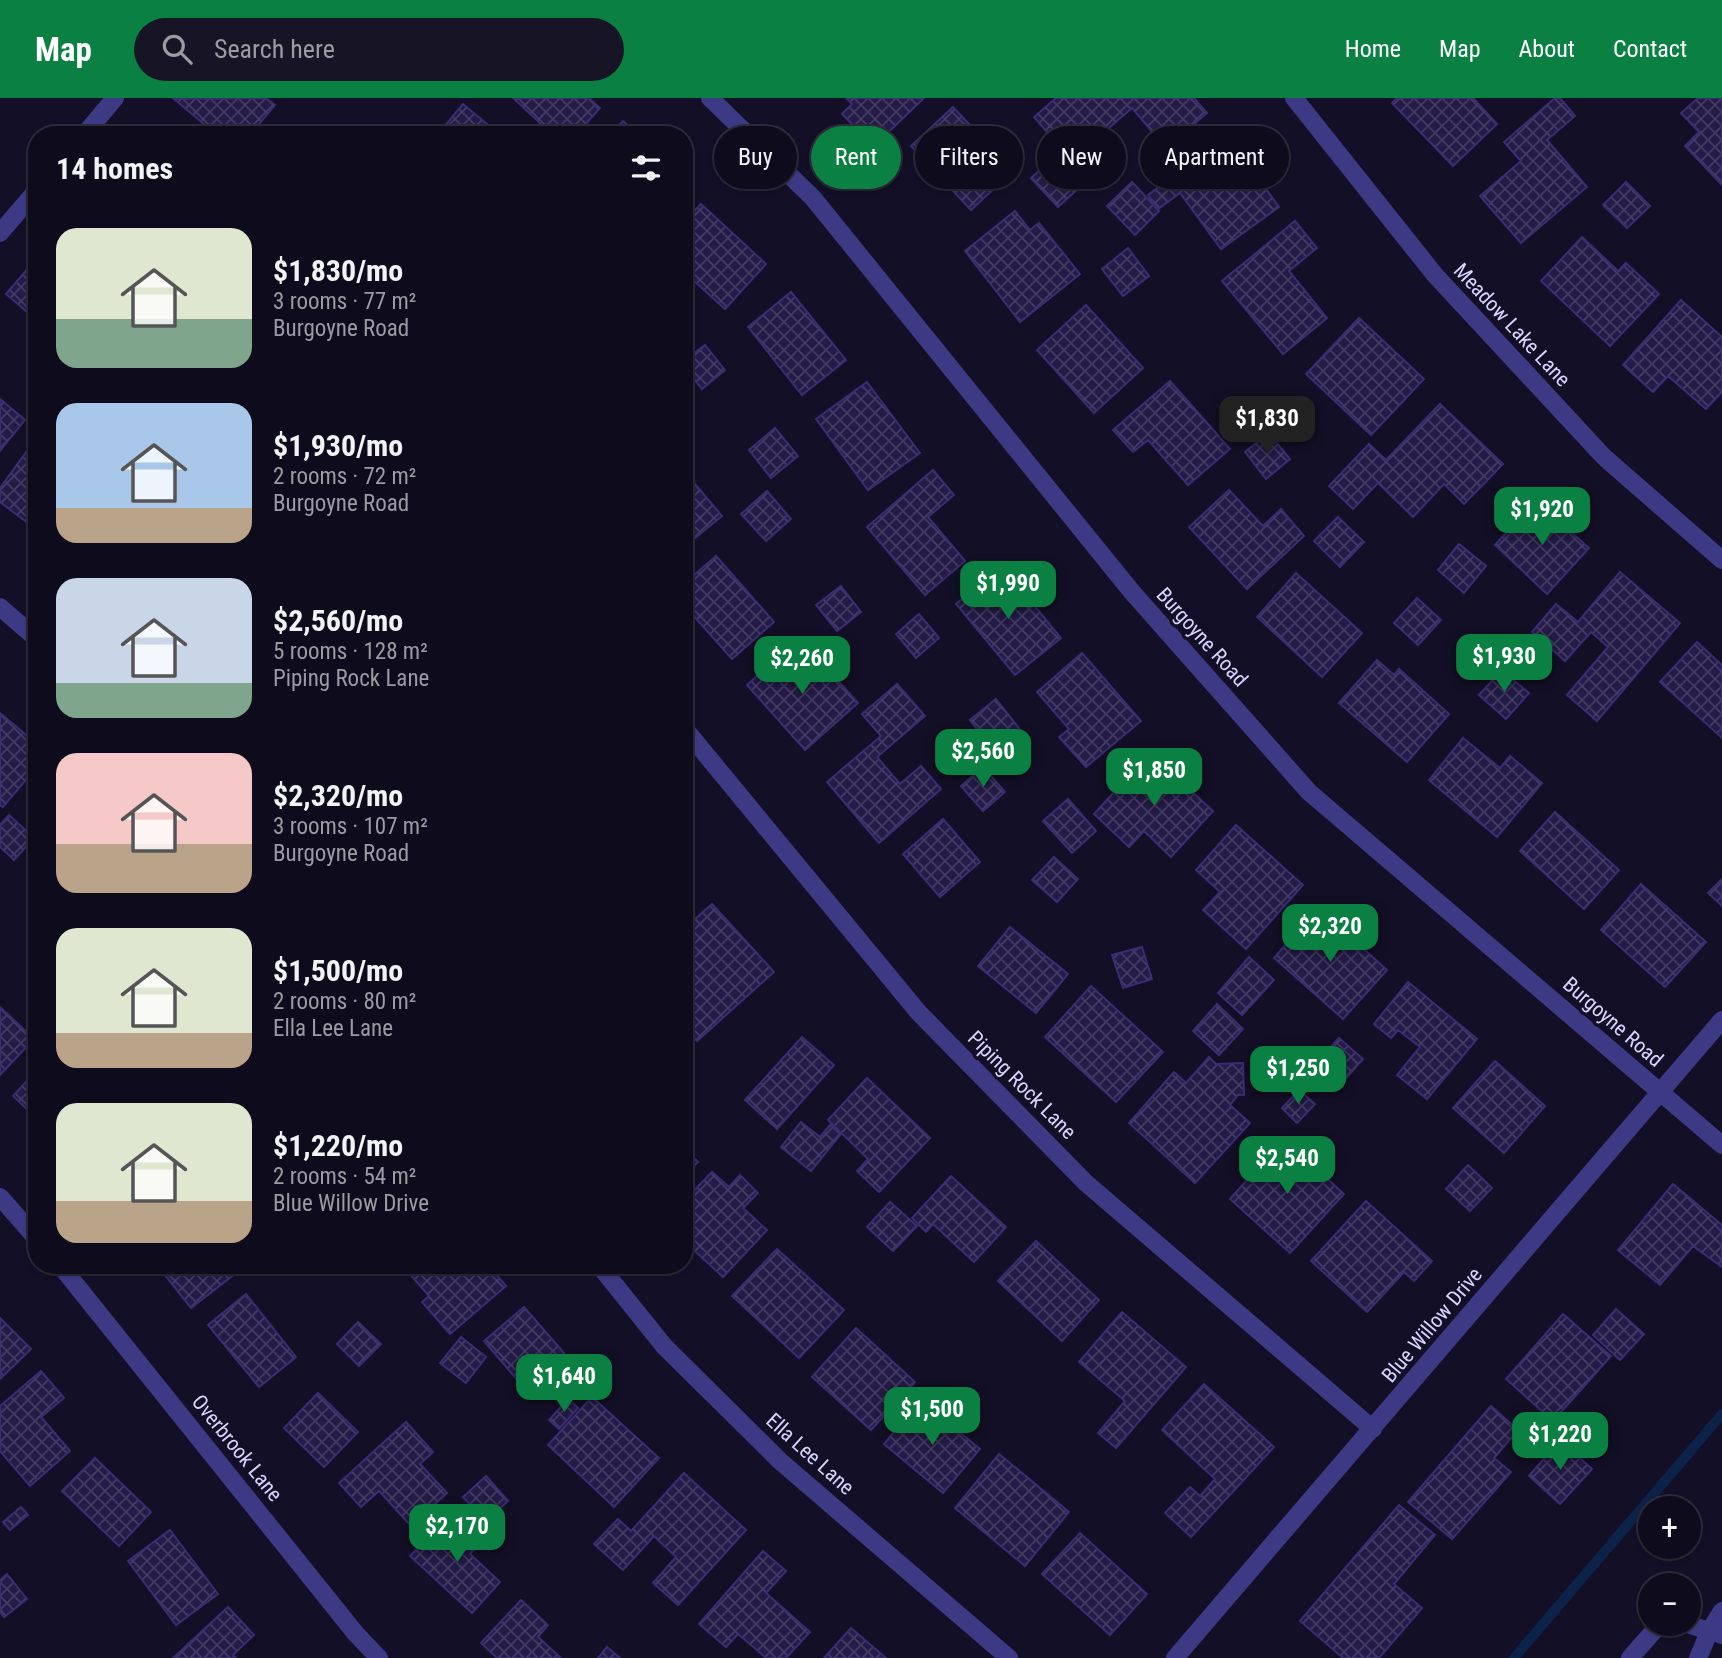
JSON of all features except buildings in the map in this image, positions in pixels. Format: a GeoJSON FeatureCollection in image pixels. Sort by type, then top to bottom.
{"type":"FeatureCollection","features":[{"type":"Feature","properties":{"kind":"street"},"geometry":{"type":"LineString","coordinates":[[92,126],[115,98]]}},
{"type":"Feature","properties":{"kind":"street","name":"Burgoyne Road"},"geometry":{"type":"LineString","coordinates":[[710,98],[813,198],[1132,592],[1310,792],[1722,1145]]}},
{"type":"Feature","properties":{"kind":"street","name":"Meadow Lake Lane"},"geometry":{"type":"LineString","coordinates":[[1294,98],[1444,285],[1604,457],[1722,560]]}},
{"type":"Feature","properties":{"kind":"street"},"geometry":{"type":"LineString","coordinates":[[0,233],[28,200]]}},
{"type":"Feature","properties":{"kind":"street"},"geometry":{"type":"LineString","coordinates":[[0,607],[28,631]]}},
{"type":"Feature","properties":{"kind":"street","name":"Piping Rock Lane"},"geometry":{"type":"LineString","coordinates":[[693,739],[919,1013],[1086,1183],[1373,1429]]}},
{"type":"Feature","properties":{"kind":"street","name":"Blue Willow Drive"},"geometry":{"type":"LineString","coordinates":[[1175,1658],[1722,1020]]}},
{"type":"Feature","properties":{"kind":"street"},"geometry":{"type":"LineString","coordinates":[[0,1197],[28,1229]]}},
{"type":"Feature","properties":{"kind":"street","name":"Overbrook Lane"},"geometry":{"type":"LineString","coordinates":[[67,1274],[356,1634],[379,1658]]}},
{"type":"Feature","properties":{"kind":"street","name":"Ella Lee Lane"},"geometry":{"type":"LineString","coordinates":[[606,1274],[664,1346],[780,1461],[1009,1658]]}},
{"type":"Feature","properties":{"kind":"street"},"geometry":{"type":"LineString","coordinates":[[1698,1658],[1716,1632],[1722,1611]]}},
{"type":"Feature","properties":{"kind":"street"},"geometry":{"type":"LineString","coordinates":[[1630,1658],[1649,1636]]}},
{"type":"Feature","properties":{"kind":"waterway"},"geometry":{"type":"LineString","coordinates":[[1514,1658],[1722,1414]]}}]}
